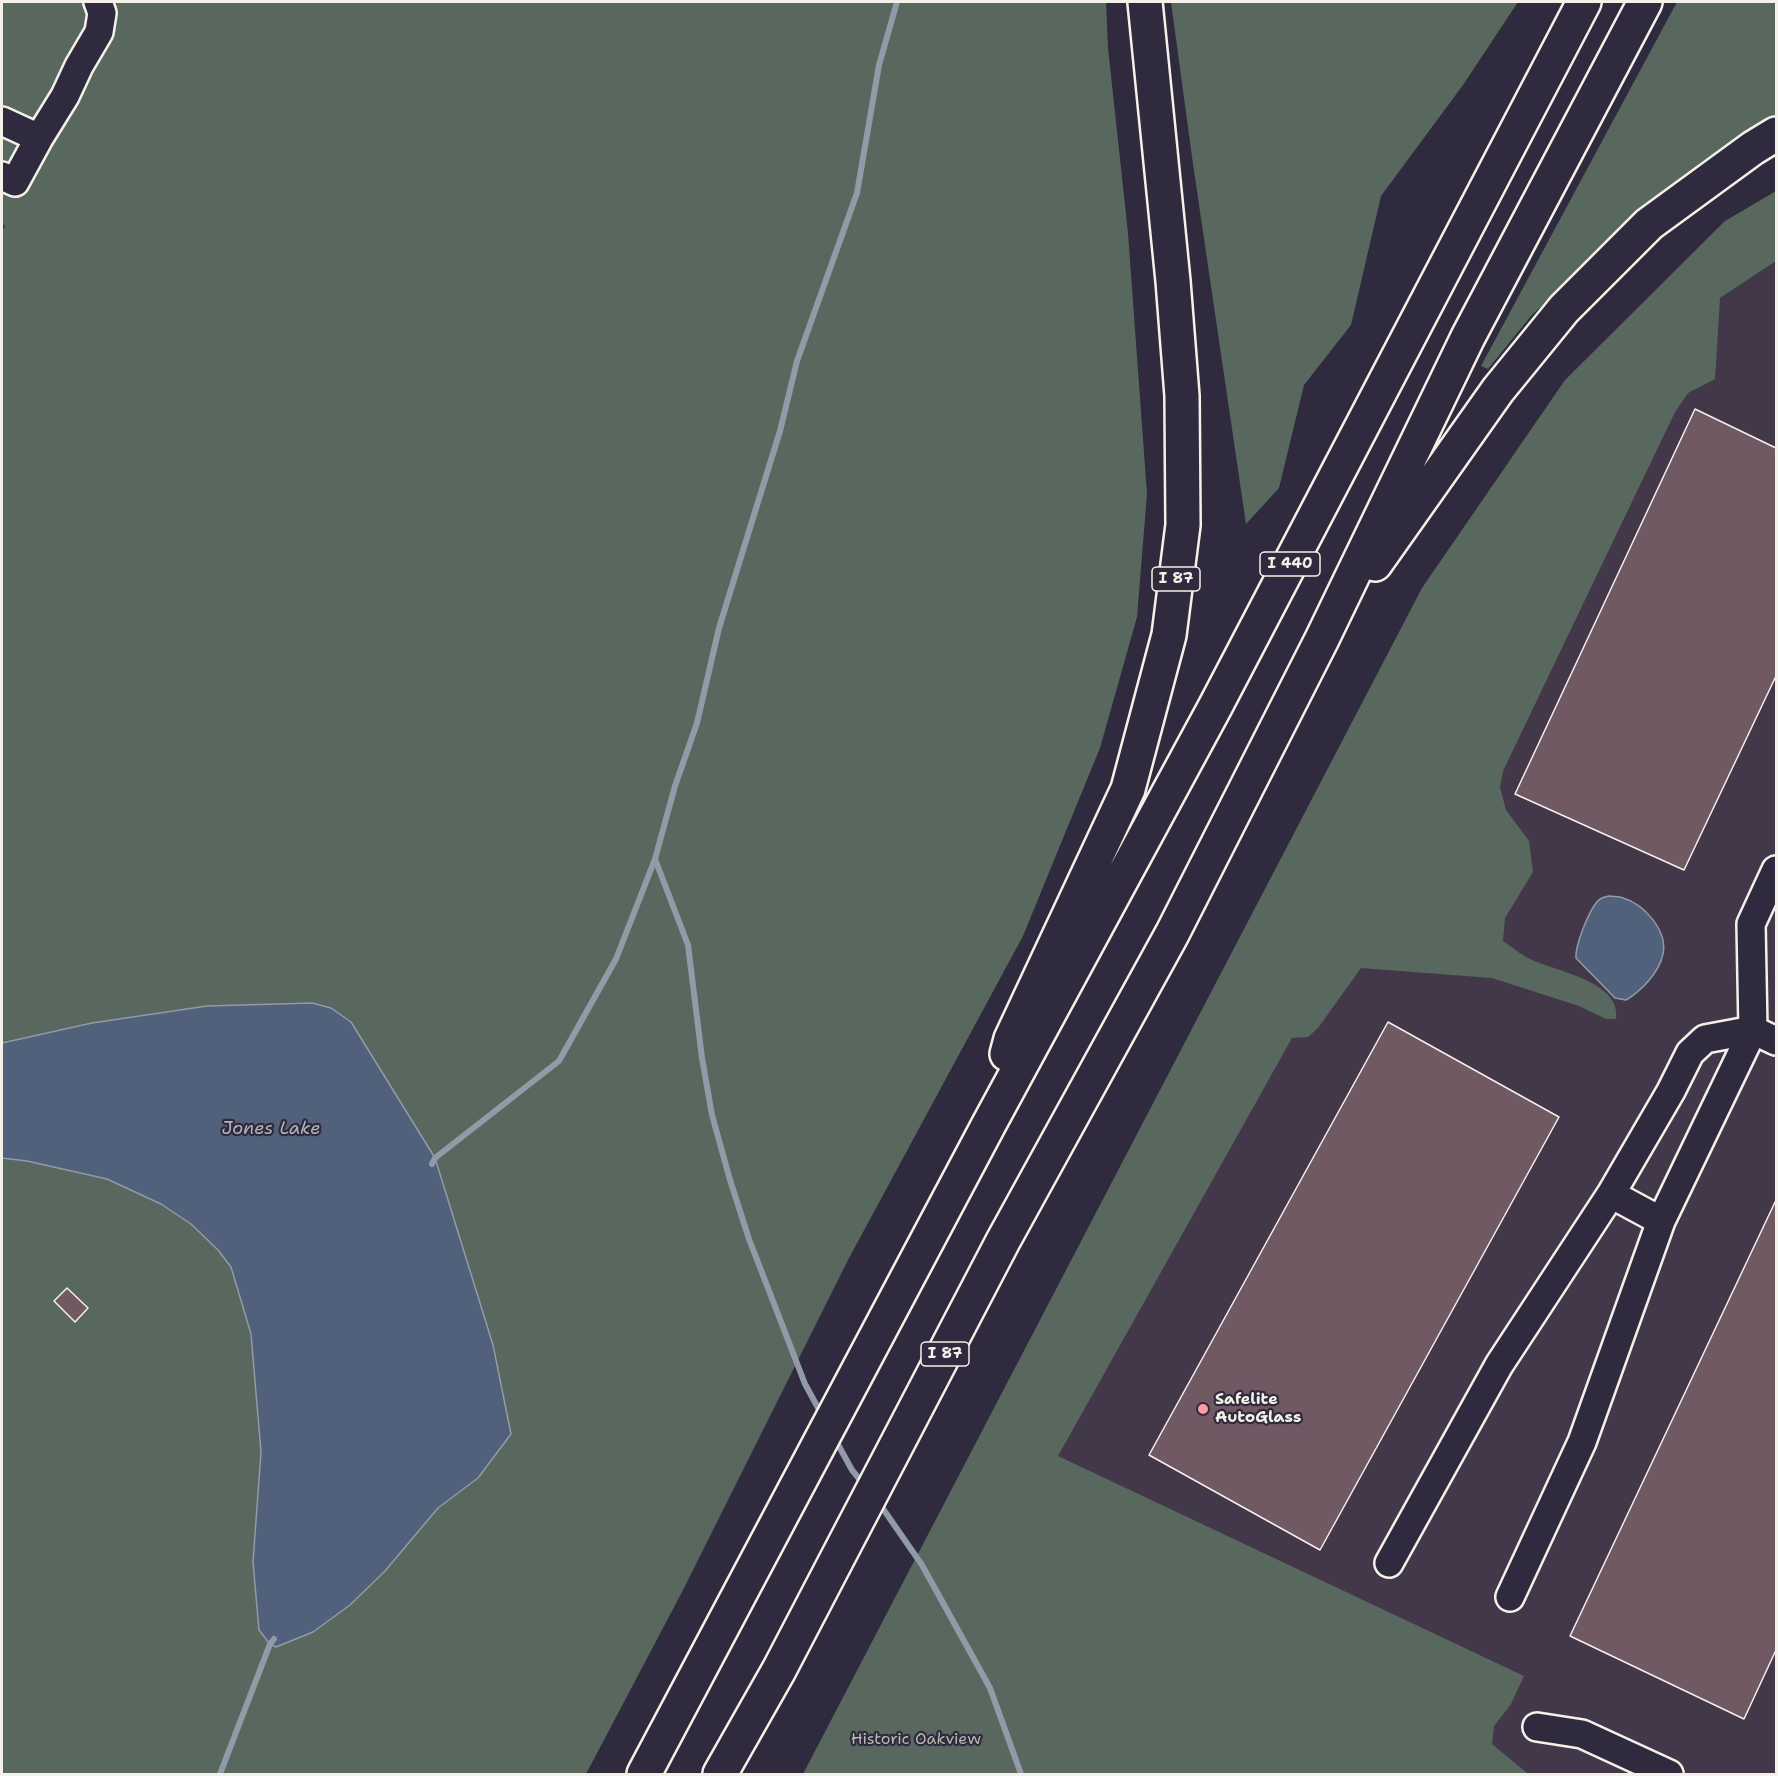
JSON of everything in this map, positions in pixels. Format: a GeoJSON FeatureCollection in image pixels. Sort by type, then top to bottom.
{"type":"FeatureCollection","features":[{"type":"Feature","properties":{"kind":"highway","name":"I 87"},"geometry":{"type":"LineString","coordinates":[[644,1774],[990,1124],[1011,1039],[1128,789],[1169,634],[1183,525],[1182,396],[1145,2]]}},
{"type":"Feature","properties":{"kind":"highway","name":"I 440"},"geometry":{"type":"LineString","coordinates":[[990,1124],[1215,707],[1584,2]]}},
{"type":"Feature","properties":{"kind":"highway"},"geometry":{"type":"LineString","coordinates":[[1322,639],[1468,337],[1645,2]]}},
{"type":"Feature","properties":{"kind":"highway","name":"I 87"},"geometry":{"type":"LineString","coordinates":[[720,1774],[784,1659],[1003,1241],[1172,934],[1322,639],[1498,390],[1564,309],[1650,224],[1753,148],[1776,134]]}},
{"type":"Feature","properties":{"kind":"lane"},"geometry":{"type":"LineString","coordinates":[[2,176],[15,182],[65,96],[99,32],[102,13],[98,2]]}},
{"type":"Feature","properties":{"kind":"lane"},"geometry":{"type":"LineString","coordinates":[[2,121],[39,138]]}},
{"type":"Feature","properties":{"kind":"lane"},"geometry":{"type":"LineString","coordinates":[[1510,1598],[1582,1442],[1661,1221],[1765,1035],[1751,924],[1776,870]]}},
{"type":"Feature","properties":{"kind":"lane"},"geometry":{"type":"LineString","coordinates":[[1389,1563],[1499,1365],[1611,1194],[1671,1091],[1690,1053],[1706,1039],[1765,1035]]}},
{"type":"Feature","properties":{"kind":"lane"},"geometry":{"type":"LineString","coordinates":[[1611,1194],[1661,1221]]}},
{"type":"Feature","properties":{"kind":"lane"},"geometry":{"type":"LineString","coordinates":[[1537,1727],[1582,1734],[1669,1774]]}},
{"type":"Feature","properties":{"kind":"shaded area"},"geometry":{"type":"Polygon","coordinates":[[[1776,261],[1776,1774],[987,1774],[944,1629],[1720,298],[1776,261]]]}},
{"type":"Feature","properties":{"kind":"green space"},"geometry":{"type":"Polygon","coordinates":[[[2,2],[1106,2],[1108,48],[1128,233],[1147,494],[1137,617],[1100,748],[1023,936],[848,1260],[682,1592],[586,1774],[2,1774],[2,1158],[27,1161],[107,1179],[161,1204],[191,1224],[218,1250],[231,1267],[251,1334],[261,1452],[253,1562],[350,1605],[385,1571],[438,1508],[478,1478],[312,1003],[207,1006],[92,1023],[2,1043],[2,231],[5,226],[2,224],[2,2]]]}},
{"type":"Feature","properties":{"kind":"green space"},"geometry":{"type":"Polygon","coordinates":[[[1171,2],[1518,2],[1463,85],[1381,196],[1351,325],[1304,385],[1279,488],[1246,524],[1192,157],[1171,2]]]}},
{"type":"Feature","properties":{"kind":"green space"},"geometry":{"type":"Polygon","coordinates":[[[1677,2],[1776,2],[1776,114],[1632,221],[1531,316],[1488,369],[1481,366],[1677,2]]]}},
{"type":"Feature","properties":{"kind":"green space","name":"Historic Oakview"},"geometry":{"type":"Polygon","coordinates":[[[1776,191],[1776,261],[1720,298],[1715,379],[1688,393],[1675,412],[1503,771],[1500,787],[1506,810],[1529,841],[1533,872],[1505,918],[1503,941],[1530,959],[1598,986],[1615,1006],[1616,1019],[1606,1019],[1579,1006],[1492,978],[1361,968],[1318,1028],[1308,1037],[1292,1038],[1058,1456],[1524,1676],[1511,1704],[1494,1726],[1492,1744],[1527,1773],[1534,1774],[803,1774],[1422,588],[1565,380],[1725,221],[1776,191]]]}},
{"type":"Feature","properties":{"kind":"water"},"geometry":{"type":"Polygon","coordinates":[[[1609,896],[1631,901],[1646,912],[1658,928],[1664,945],[1658,968],[1638,992],[1626,1000],[1615,998],[1576,958],[1580,938],[1589,914],[1599,900],[1609,896]]]}},
{"type":"Feature","properties":{"kind":"water","name":"Jones Lake"},"geometry":{"type":"Polygon","coordinates":[[[312,1003],[331,1008],[351,1022],[435,1158],[493,1345],[511,1434],[478,1478],[438,1508],[385,1571],[350,1605],[313,1632],[276,1647],[269,1643],[259,1630],[253,1562],[261,1452],[251,1334],[231,1267],[218,1250],[191,1224],[161,1204],[107,1179],[27,1161],[2,1158],[2,1043],[92,1023],[207,1006],[312,1003]]]}},
{"type":"Feature","properties":{"kind":"building"},"geometry":{"type":"Polygon","coordinates":[[[1695,409],[1776,448],[1776,676],[1684,870],[1515,794],[1695,409]]]}},
{"type":"Feature","properties":{"kind":"building"},"geometry":{"type":"Polygon","coordinates":[[[1388,1022],[1559,1117],[1320,1550],[1149,1455],[1388,1022]]]}},
{"type":"Feature","properties":{"kind":"building"},"geometry":{"type":"Polygon","coordinates":[[[1776,1200],[1776,1650],[1744,1719],[1570,1636],[1776,1200]]]}},
{"type":"Feature","properties":{"kind":"building"},"geometry":{"type":"Polygon","coordinates":[[[67,1288],[88,1308],[75,1322],[54,1301],[67,1288]]]}},
{"type":"Feature","properties":{"kind":"waterway"},"geometry":{"type":"LineString","coordinates":[[432,1164],[435,1158],[559,1061],[616,959],[655,859],[675,786],[697,723],[719,628],[780,431],[797,361],[857,193],[879,65],[897,2]]}},
{"type":"Feature","properties":{"kind":"waterway"},"geometry":{"type":"LineString","coordinates":[[655,859],[688,945],[702,1058],[712,1115],[730,1180],[749,1239],[805,1384],[823,1417]]}},
{"type":"Feature","properties":{"kind":"waterway"},"geometry":{"type":"LineString","coordinates":[[835,1439],[852,1470],[865,1486]]}},
{"type":"Feature","properties":{"kind":"waterway"},"geometry":{"type":"LineString","coordinates":[[879,1503],[922,1565],[990,1688],[1021,1774]]}},
{"type":"Feature","properties":{"kind":"waterway"},"geometry":{"type":"LineString","coordinates":[[220,1774],[270,1644],[274,1639]]}},
{"type":"Feature","properties":{"kind":"place","name":"Safelite AutoGlass"},"geometry":{"type":"Point","coordinates":[1203,1409]}}]}
